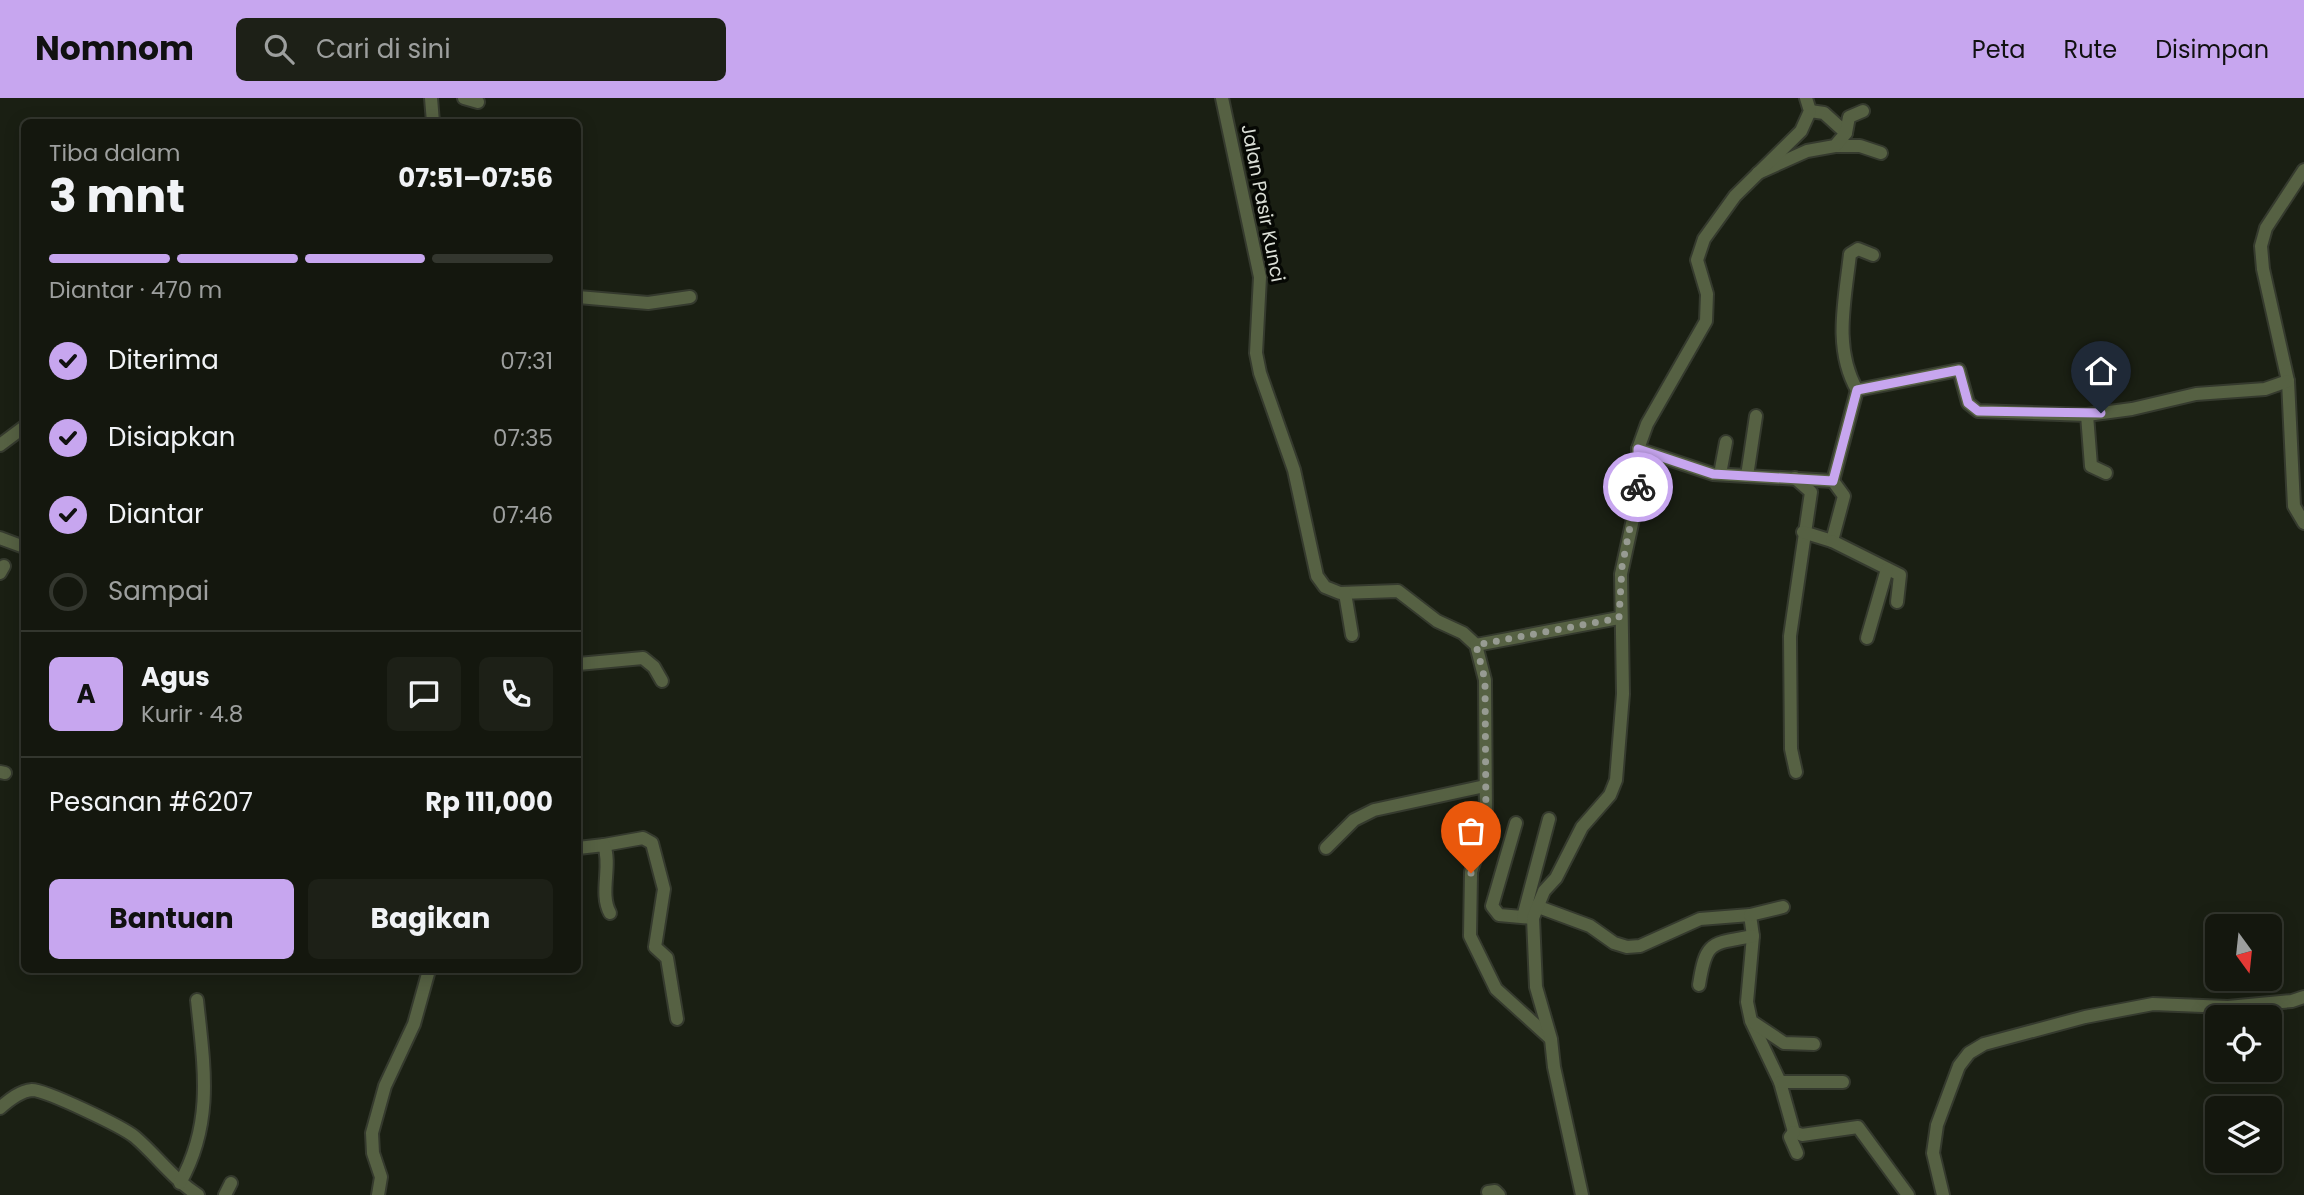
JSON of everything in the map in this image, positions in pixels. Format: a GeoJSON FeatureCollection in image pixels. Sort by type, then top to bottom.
{"type":"FeatureCollection","features":[{"type":"Feature","properties":{"kind":"street"},"geometry":{"type":"LineString","coordinates":[[431,98],[433,119]]}},
{"type":"Feature","properties":{"kind":"street"},"geometry":{"type":"LineString","coordinates":[[464,98],[478,102]]}},
{"type":"Feature","properties":{"kind":"street","name":"Jalan Pasir Kunci"},"geometry":{"type":"LineString","coordinates":[[1222,98],[1260,277],[1256,353],[1260,373],[1294,470],[1317,576],[1325,587],[1345,593]]}},
{"type":"Feature","properties":{"kind":"street"},"geometry":{"type":"LineString","coordinates":[[1531,913],[1544,891],[1556,878],[1582,827],[1610,794],[1616,780],[1623,694],[1619,618],[1622,567],[1638,496],[1638,449],[1647,424],[1706,321],[1707,294],[1697,260],[1704,239],[1709,229],[1755,174],[1801,131],[1808,105],[1824,113],[1846,133]]}},
{"type":"Feature","properties":{"kind":"street"},"geometry":{"type":"LineString","coordinates":[[1835,146],[1846,133],[1849,117],[1863,111]]}},
{"type":"Feature","properties":{"kind":"street"},"geometry":{"type":"LineString","coordinates":[[1755,174],[1767,171],[1807,151],[1835,146],[1860,146],[1881,153]]}},
{"type":"Feature","properties":{"kind":"street"},"geometry":{"type":"LineString","coordinates":[[2304,170],[2266,229],[2261,246],[2263,270],[2298,425],[2292,494],[2294,506],[2304,523]]}},
{"type":"Feature","properties":{"kind":"street"},"geometry":{"type":"LineString","coordinates":[[1833,481],[1857,390],[1844,365],[1842,313],[1850,254],[1858,249],[1873,255]]}},
{"type":"Feature","properties":{"kind":"street"},"geometry":{"type":"LineString","coordinates":[[581,297],[648,303],[690,297]]}},
{"type":"Feature","properties":{"kind":"street"},"geometry":{"type":"LineString","coordinates":[[1857,390],[1956,369],[1961,372],[1968,403],[1978,411],[2087,415],[2132,409],[2196,394],[2265,390],[2288,381]]}},
{"type":"Feature","properties":{"kind":"street"},"geometry":{"type":"LineString","coordinates":[[2087,415],[2091,466],[2106,473]]}},
{"type":"Feature","properties":{"kind":"street"},"geometry":{"type":"LineString","coordinates":[[1747,476],[1756,416]]}},
{"type":"Feature","properties":{"kind":"street"},"geometry":{"type":"LineString","coordinates":[[0,445],[21,429]]}},
{"type":"Feature","properties":{"kind":"street"},"geometry":{"type":"LineString","coordinates":[[1720,474],[1726,442]]}},
{"type":"Feature","properties":{"kind":"street"},"geometry":{"type":"LineString","coordinates":[[1638,449],[1720,474],[1833,481],[1844,496],[1832,541]]}},
{"type":"Feature","properties":{"kind":"street"},"geometry":{"type":"LineString","coordinates":[[1793,477],[1811,492],[1803,531],[1790,636],[1791,749],[1796,772]]}},
{"type":"Feature","properties":{"kind":"street"},"geometry":{"type":"LineString","coordinates":[[1803,531],[1832,541],[1900,575],[1897,602]]}},
{"type":"Feature","properties":{"kind":"street"},"geometry":{"type":"LineString","coordinates":[[0,538],[21,546]]}},
{"type":"Feature","properties":{"kind":"street"},"geometry":{"type":"LineString","coordinates":[[1867,638],[1887,569]]}},
{"type":"Feature","properties":{"kind":"street"},"geometry":{"type":"LineString","coordinates":[[1352,635],[1345,593],[1398,591],[1437,621],[1463,633],[1476,645],[1485,680],[1486,823],[1471,873],[1470,936],[1496,989],[1550,1039]]}},
{"type":"Feature","properties":{"kind":"street"},"geometry":{"type":"LineString","coordinates":[[1476,645],[1619,618]]}},
{"type":"Feature","properties":{"kind":"street"},"geometry":{"type":"LineString","coordinates":[[581,663],[643,658],[654,667],[662,681]]}},
{"type":"Feature","properties":{"kind":"street"},"geometry":{"type":"LineString","coordinates":[[1326,848],[1354,820],[1374,810],[1485,786]]}},
{"type":"Feature","properties":{"kind":"street"},"geometry":{"type":"LineString","coordinates":[[1549,818],[1531,913],[1536,988],[1550,1039],[1582,1195]]}},
{"type":"Feature","properties":{"kind":"street"},"geometry":{"type":"LineString","coordinates":[[1516,823],[1493,906],[1499,915],[1531,913],[1590,926],[1614,943],[1627,947],[1650,942],[1700,919],[1750,915],[1783,907]]}},
{"type":"Feature","properties":{"kind":"street"},"geometry":{"type":"LineString","coordinates":[[581,848],[643,838],[652,843],[664,889],[655,947],[667,958],[677,1019]]}},
{"type":"Feature","properties":{"kind":"street"},"geometry":{"type":"LineString","coordinates":[[604,845],[608,863],[607,904],[610,913]]}},
{"type":"Feature","properties":{"kind":"street"},"geometry":{"type":"LineString","coordinates":[[1750,915],[1753,936],[1747,1002],[1751,1021],[1780,1082],[1794,1132]]}},
{"type":"Feature","properties":{"kind":"street"},"geometry":{"type":"LineString","coordinates":[[1699,985],[1709,947],[1721,941],[1753,936]]}},
{"type":"Feature","properties":{"kind":"street"},"geometry":{"type":"LineString","coordinates":[[378,1195],[382,1177],[373,1153],[372,1133],[385,1086],[414,1024],[428,973]]}},
{"type":"Feature","properties":{"kind":"street"},"geometry":{"type":"LineString","coordinates":[[1943,1195],[1933,1153],[1937,1125],[1959,1066],[1969,1053],[1984,1044],[2085,1017],[2153,1004],[2228,1007],[2292,1001],[2304,997]]}},
{"type":"Feature","properties":{"kind":"street"},"geometry":{"type":"LineString","coordinates":[[180,1183],[192,1160],[204,1119],[206,1091],[197,1000]]}},
{"type":"Feature","properties":{"kind":"street"},"geometry":{"type":"LineString","coordinates":[[1751,1021],[1784,1043],[1814,1044]]}},
{"type":"Feature","properties":{"kind":"street"},"geometry":{"type":"LineString","coordinates":[[1780,1082],[1843,1082]]}},
{"type":"Feature","properties":{"kind":"street"},"geometry":{"type":"LineString","coordinates":[[0,1108],[28,1091],[58,1097],[128,1131],[180,1183],[198,1195]]}},
{"type":"Feature","properties":{"kind":"street"},"geometry":{"type":"LineString","coordinates":[[1794,1132],[1802,1135],[1858,1128],[1908,1195]]}},
{"type":"Feature","properties":{"kind":"street"},"geometry":{"type":"LineString","coordinates":[[1794,1132],[1790,1137],[1797,1153]]}},
{"type":"Feature","properties":{"kind":"way so far"},"geometry":{"type":"LineString","coordinates":[[1471,873],[1486,823],[1485,680],[1476,645],[1619,618],[1622,567],[1638,487]]}},
{"type":"Feature","properties":{"kind":"route"},"geometry":{"type":"LineString","coordinates":[[1638,487],[1638,449],[1684,462],[1713,474],[1833,481],[1857,390],[1937,372],[1959,370],[1968,403],[1978,411],[2087,415],[2101,413]]}}]}
